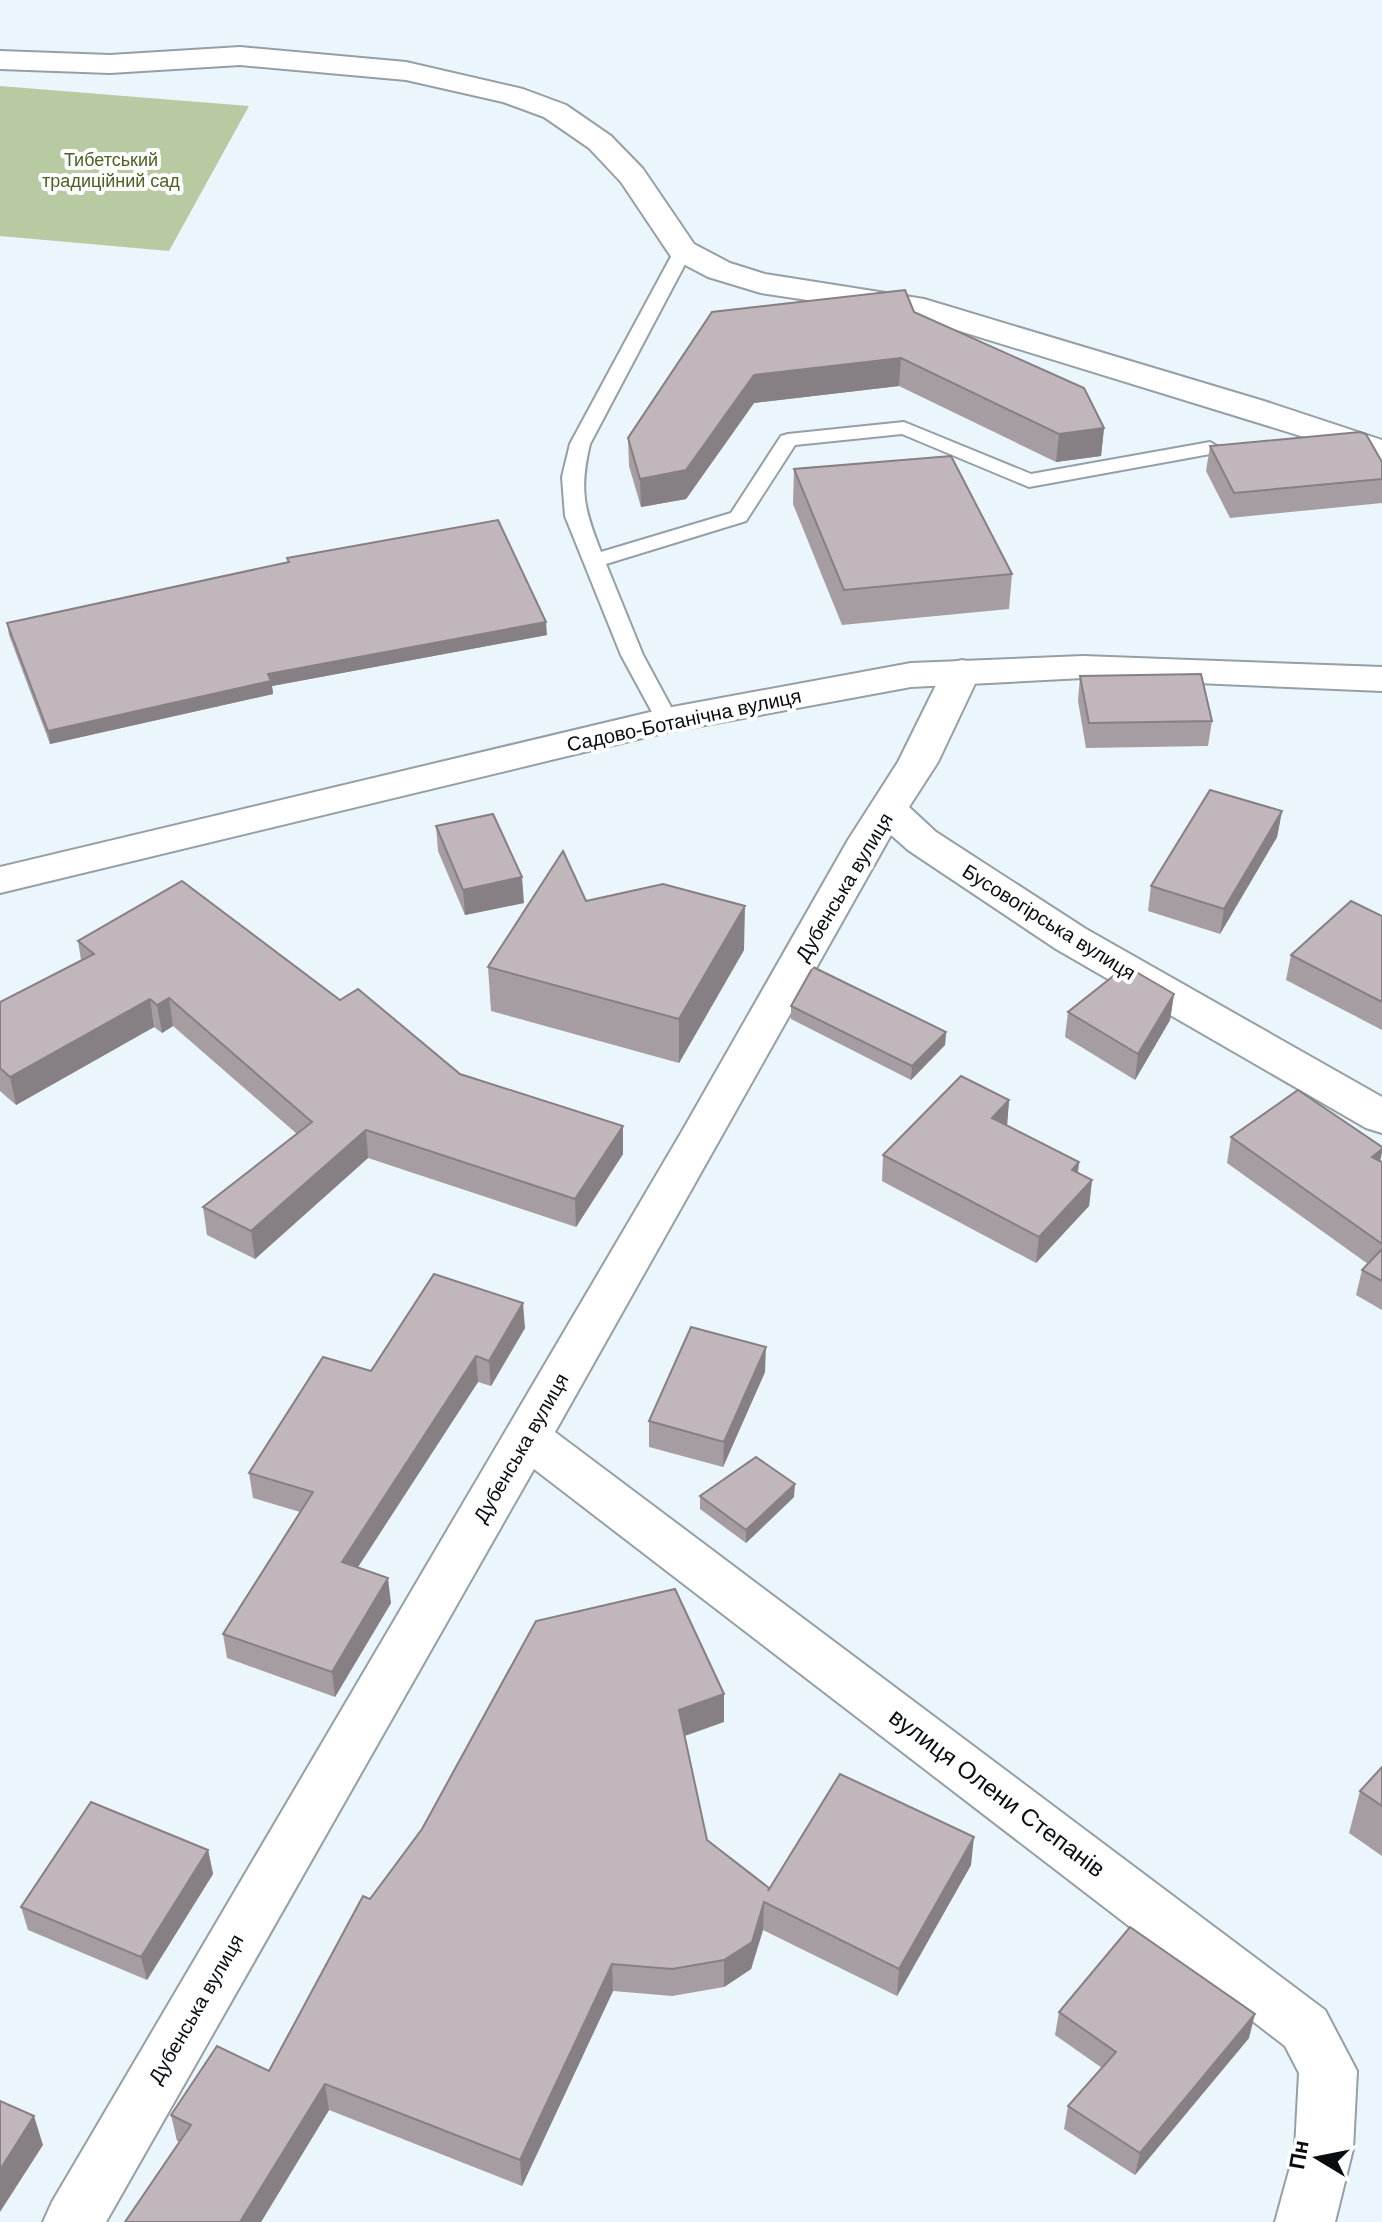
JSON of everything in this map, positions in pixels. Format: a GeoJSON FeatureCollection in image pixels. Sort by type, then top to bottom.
{"type":"FeatureCollection","features":[{"type":"Feature","properties":{"kind":"street"},"geometry":{"type":"LineString","coordinates":[[0,60],[110,64],[240,56],[299,60],[406,71],[512,95],[555,111],[600,142],[632,176],[683,251],[719,270],[761,283],[912,306],[1255,409],[1382,451]]}},
{"type":"Feature","properties":{"kind":"street","name":"Садово-Ботанічна вулиця"},"geometry":{"type":"LineString","coordinates":[[0,880],[667,720],[869,681],[962,671],[1083,667],[1382,679]]}},
{"type":"Feature","properties":{"kind":"street","name":"Дубенська вулиця"},"geometry":{"type":"LineString","coordinates":[[73,2222],[868,840],[918,762],[962,671]]}},
{"type":"Feature","properties":{"kind":"street","name":"Бусовогірська вулиця"},"geometry":{"type":"LineString","coordinates":[[889,811],[922,841],[1071,939],[1382,1117]]}},
{"type":"Feature","properties":{"kind":"street","name":"вулиця Олени Степанів"},"geometry":{"type":"LineString","coordinates":[[527,1437],[1305,2028],[1328,2071],[1324,2149],[1305,2222]]}},
{"type":"Feature","properties":{"kind":"lane"},"geometry":{"type":"LineString","coordinates":[[667,720],[632,655],[576,516],[572,477],[580,444],[683,251]]}},
{"type":"Feature","properties":{"kind":"lane"},"geometry":{"type":"LineString","coordinates":[[594,561],[739,517],[788,440],[904,428],[1029,481],[1210,448]]}},
{"type":"Feature","properties":{"kind":"green space","name":"Тибетський традиційний сад"},"geometry":{"type":"Polygon","coordinates":[[[0,86],[249,106],[169,251],[0,236],[0,86]]]}},
{"type":"Feature","properties":{"kind":"building"},"geometry":{"type":"Polygon","coordinates":[[[905,290],[914,312],[1084,388],[1104,428],[1059,434],[901,358],[754,375],[686,470],[640,479],[628,438],[712,312],[905,290]]]}},
{"type":"Feature","properties":{"kind":"building"},"geometry":{"type":"Polygon","coordinates":[[[1360,432],[1366,434],[1382,462],[1382,479],[1234,493],[1210,446],[1360,432]]]}},
{"type":"Feature","properties":{"kind":"building"},"geometry":{"type":"Polygon","coordinates":[[[951,456],[1012,574],[844,590],[794,469],[951,456]]]}},
{"type":"Feature","properties":{"kind":"building"},"geometry":{"type":"Polygon","coordinates":[[[498,520],[546,622],[268,674],[271,681],[48,731],[7,623],[289,562],[287,558],[498,520]]]}},
{"type":"Feature","properties":{"kind":"building"},"geometry":{"type":"Polygon","coordinates":[[[1201,674],[1212,721],[1089,723],[1080,676],[1201,674]]]}},
{"type":"Feature","properties":{"kind":"building"},"geometry":{"type":"Polygon","coordinates":[[[1210,790],[1282,811],[1224,909],[1151,886],[1210,790]]]}},
{"type":"Feature","properties":{"kind":"building"},"geometry":{"type":"Polygon","coordinates":[[[493,814],[522,877],[463,890],[436,826],[493,814]]]}},
{"type":"Feature","properties":{"kind":"building"},"geometry":{"type":"Polygon","coordinates":[[[563,851],[586,901],[663,884],[745,906],[679,1019],[488,967],[563,851]]]}},
{"type":"Feature","properties":{"kind":"building"},"geometry":{"type":"Polygon","coordinates":[[[182,881],[340,1000],[358,989],[460,1074],[623,1126],[575,1199],[366,1130],[251,1231],[203,1207],[312,1122],[169,998],[157,1005],[150,999],[10,1077],[0,1068],[0,1002],[94,954],[78,941],[182,881]]]}},
{"type":"Feature","properties":{"kind":"building"},"geometry":{"type":"Polygon","coordinates":[[[1351,901],[1382,916],[1382,1002],[1291,955],[1351,901]]]}},
{"type":"Feature","properties":{"kind":"building"},"geometry":{"type":"Polygon","coordinates":[[[1126,966],[1174,994],[1138,1054],[1068,1012],[1126,966]]]}},
{"type":"Feature","properties":{"kind":"building"},"geometry":{"type":"Polygon","coordinates":[[[813,967],[946,1032],[912,1066],[791,1006],[813,967]]]}},
{"type":"Feature","properties":{"kind":"building"},"geometry":{"type":"Polygon","coordinates":[[[961,1076],[1009,1100],[992,1118],[1079,1162],[1072,1170],[1092,1180],[1039,1237],[883,1155],[961,1076]]]}},
{"type":"Feature","properties":{"kind":"building"},"geometry":{"type":"Polygon","coordinates":[[[1298,1090],[1382,1147],[1372,1157],[1382,1162],[1382,1244],[1231,1137],[1298,1090]]]}},
{"type":"Feature","properties":{"kind":"building"},"geometry":{"type":"Polygon","coordinates":[[[1382,1249],[1382,1281],[1362,1270],[1382,1249]]]}},
{"type":"Feature","properties":{"kind":"building"},"geometry":{"type":"Polygon","coordinates":[[[434,1274],[523,1303],[489,1361],[476,1356],[342,1562],[388,1578],[332,1672],[223,1634],[313,1492],[249,1473],[323,1357],[371,1371],[434,1274]]]}},
{"type":"Feature","properties":{"kind":"building"},"geometry":{"type":"Polygon","coordinates":[[[691,1327],[766,1347],[724,1442],[649,1421],[691,1327]]]}},
{"type":"Feature","properties":{"kind":"building"},"geometry":{"type":"Polygon","coordinates":[[[756,1457],[795,1484],[746,1530],[700,1496],[756,1457]]]}},
{"type":"Feature","properties":{"kind":"building"},"geometry":{"type":"Polygon","coordinates":[[[675,1589],[724,1694],[679,1710],[707,1840],[769,1888],[768,1891],[840,1774],[974,1837],[899,1969],[764,1902],[752,1942],[724,1960],[672,1969],[612,1964],[520,2160],[325,2084],[240,2222],[125,2222],[191,2125],[171,2115],[217,2046],[269,2071],[363,1896],[370,1899],[422,1829],[536,1621],[675,1589]]]}},
{"type":"Feature","properties":{"kind":"building"},"geometry":{"type":"Polygon","coordinates":[[[1382,1767],[1382,1806],[1360,1791],[1382,1767]]]}},
{"type":"Feature","properties":{"kind":"building"},"geometry":{"type":"Polygon","coordinates":[[[91,1802],[208,1850],[141,1957],[21,1907],[91,1802]]]}},
{"type":"Feature","properties":{"kind":"building"},"geometry":{"type":"Polygon","coordinates":[[[1130,1927],[1255,2014],[1140,2153],[1068,2106],[1116,2052],[1059,2012],[1130,1927]]]}},
{"type":"Feature","properties":{"kind":"building"},"geometry":{"type":"Polygon","coordinates":[[[0,2101],[34,2116],[0,2170],[0,2101]]]}}]}
